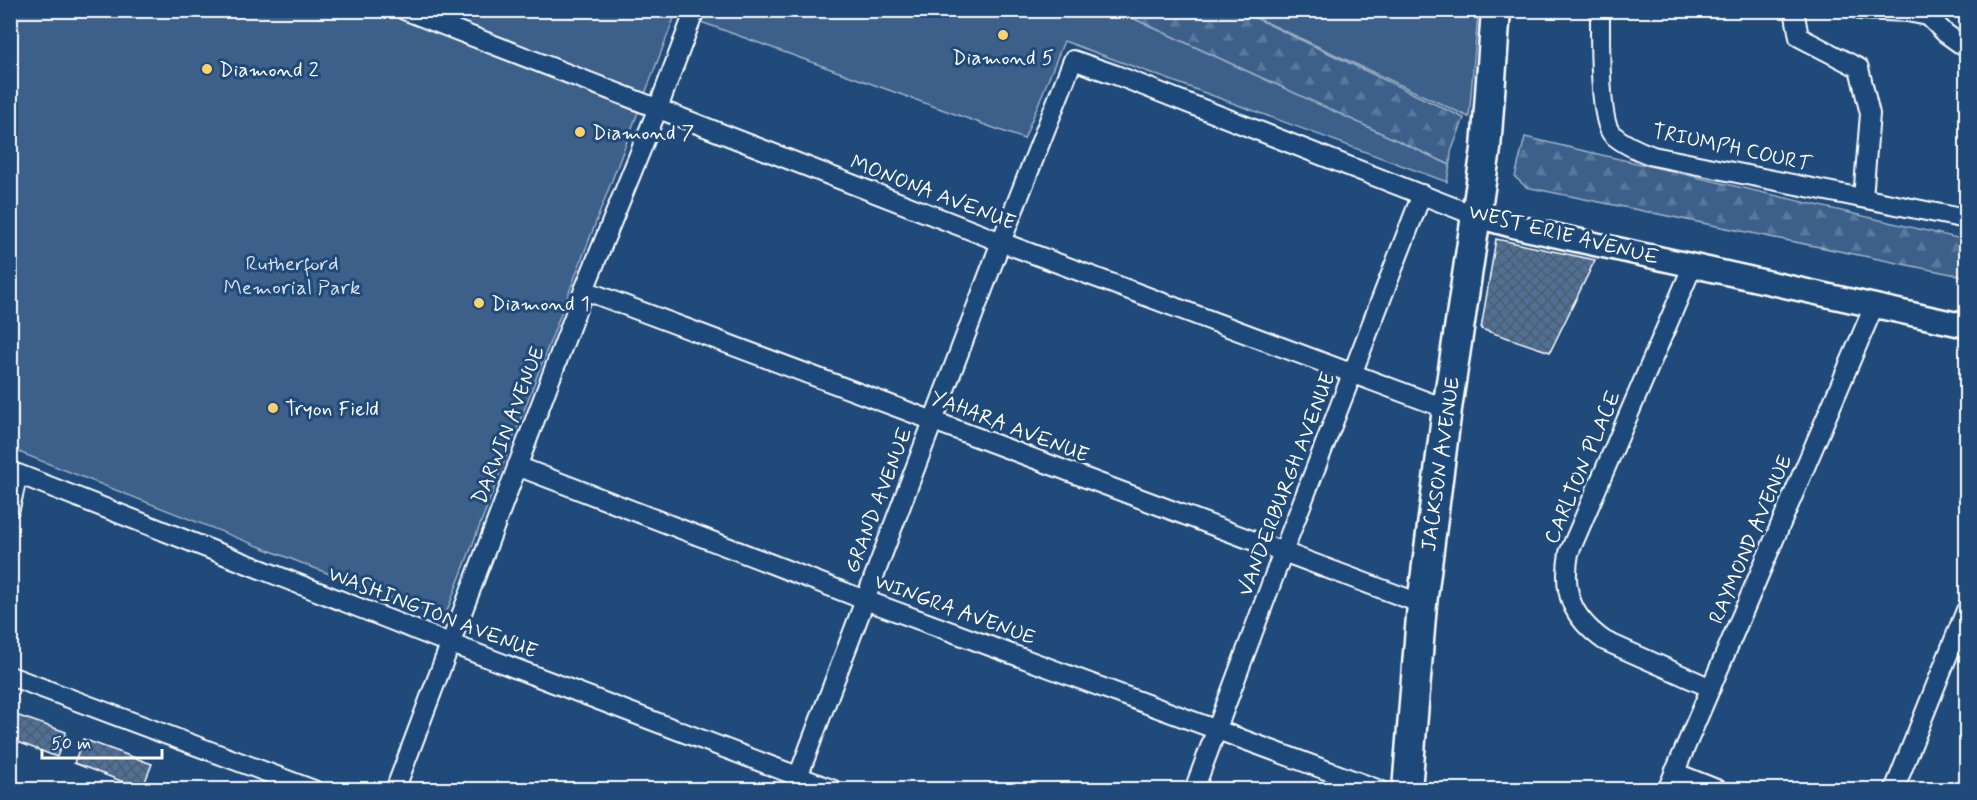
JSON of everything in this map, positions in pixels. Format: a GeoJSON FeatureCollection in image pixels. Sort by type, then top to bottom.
{"type":"FeatureCollection","features":[{"type":"Feature","properties":{"kind":"main road","name":"JACKSON AVENUE"},"geometry":{"type":"LineString","coordinates":[[1407,789],[1422,604],[1447,409],[1487,139],[1496,10]]}},
{"type":"Feature","properties":{"kind":"street","name":"MONONA AVENUE"},"geometry":{"type":"LineString","coordinates":[[404,10],[1001,242],[1447,409]]}},
{"type":"Feature","properties":{"kind":"street","name":"DARWIN AVENUE"},"geometry":{"type":"LineString","coordinates":[[395,789],[584,291],[658,108],[694,10]]}},
{"type":"Feature","properties":{"kind":"street","name":"TRIUMPH COURT"},"geometry":{"type":"LineString","coordinates":[[1600,10],[1604,111],[1610,133],[1630,147],[1653,156],[1966,219]]}},
{"type":"Feature","properties":{"kind":"street"},"geometry":{"type":"LineString","coordinates":[[1794,10],[1799,38],[1859,68],[1870,114],[1863,198]]}},
{"type":"Feature","properties":{"kind":"street"},"geometry":{"type":"LineString","coordinates":[[1860,10],[1931,13],[1945,33],[1966,48]]}},
{"type":"Feature","properties":{"kind":"street","name":"WEST ERIE AVENUE"},"geometry":{"type":"LineString","coordinates":[[1073,60],[1476,216],[1966,326]]}},
{"type":"Feature","properties":{"kind":"street","name":"GRAND AVENUE"},"geometry":{"type":"LineString","coordinates":[[795,783],[1001,242],[1073,60]]}},
{"type":"Feature","properties":{"kind":"street","name":"VANDERBURGH AVENUE"},"geometry":{"type":"LineString","coordinates":[[1194,789],[1283,552],[1422,195]]}},
{"type":"Feature","properties":{"kind":"street","name":"CARLTON PLACE"},"geometry":{"type":"LineString","coordinates":[[1693,265],[1569,553],[1566,587],[1571,603],[1590,631],[1605,641],[1710,688]]}},
{"type":"Feature","properties":{"kind":"street","name":"YAHARA AVENUE"},"geometry":{"type":"LineString","coordinates":[[584,291],[1422,604]]}},
{"type":"Feature","properties":{"kind":"street","name":"RAYMOND AVENUE"},"geometry":{"type":"LineString","coordinates":[[1666,789],[1874,306]]}},
{"type":"Feature","properties":{"kind":"street","name":"WINGRA AVENUE"},"geometry":{"type":"LineString","coordinates":[[517,466],[865,600],[1380,789]]}},
{"type":"Feature","properties":{"kind":"street","name":"WASHINGTON AVENUE"},"geometry":{"type":"LineString","coordinates":[[10,508],[18,474],[449,643],[795,783],[834,789]]}},
{"type":"Feature","properties":{"kind":"street"},"geometry":{"type":"LineString","coordinates":[[1894,789],[1966,610]]}},
{"type":"Feature","properties":{"kind":"street"},"geometry":{"type":"LineString","coordinates":[[10,676],[314,789]]}},
{"type":"Feature","properties":{"kind":"street"},"geometry":{"type":"LineString","coordinates":[[1674,772],[1719,789]]}},
{"type":"Feature","properties":{"kind":"green space"},"geometry":{"type":"Polygon","coordinates":[[[1449,10],[1478,14],[1469,117],[1242,11],[1449,10]]]}},
{"type":"Feature","properties":{"kind":"green space","name":"Rutherford Memorial Park"},"geometry":{"type":"Polygon","coordinates":[[[10,11],[1117,11],[1450,165],[1447,182],[1064,41],[1024,139],[676,13],[444,619],[11,449],[10,11]]]}},
{"type":"Feature","properties":{"kind":"green space"},"geometry":{"type":"Polygon","coordinates":[[[1117,11],[1241,11],[1464,118],[1451,152],[1450,165],[1117,11]]]}},
{"type":"Feature","properties":{"kind":"green space"},"geometry":{"type":"Polygon","coordinates":[[[1525,137],[1966,240],[1966,277],[1526,187],[1515,177],[1525,137]]]}},
{"type":"Feature","properties":{"kind":"building"},"geometry":{"type":"Polygon","coordinates":[[[1496,239],[1595,260],[1550,352],[1481,329],[1496,239]]]}},
{"type":"Feature","properties":{"kind":"building"},"geometry":{"type":"Polygon","coordinates":[[[10,713],[66,732],[57,757],[10,739],[10,713]]]}},
{"type":"Feature","properties":{"kind":"building"},"geometry":{"type":"Polygon","coordinates":[[[83,739],[152,764],[142,789],[74,763],[83,739]]]}},
{"type":"Feature","properties":{"kind":"place","name":"Diamond 5"},"geometry":{"type":"Point","coordinates":[1003,35]}},
{"type":"Feature","properties":{"kind":"place","name":"Diamond 2"},"geometry":{"type":"Point","coordinates":[207,69]}},
{"type":"Feature","properties":{"kind":"place","name":"Diamond 7"},"geometry":{"type":"Point","coordinates":[580,132]}},
{"type":"Feature","properties":{"kind":"place","name":"Diamond 1"},"geometry":{"type":"Point","coordinates":[479,303]}},
{"type":"Feature","properties":{"kind":"place","name":"Tryon Field"},"geometry":{"type":"Point","coordinates":[273,408]}}]}
